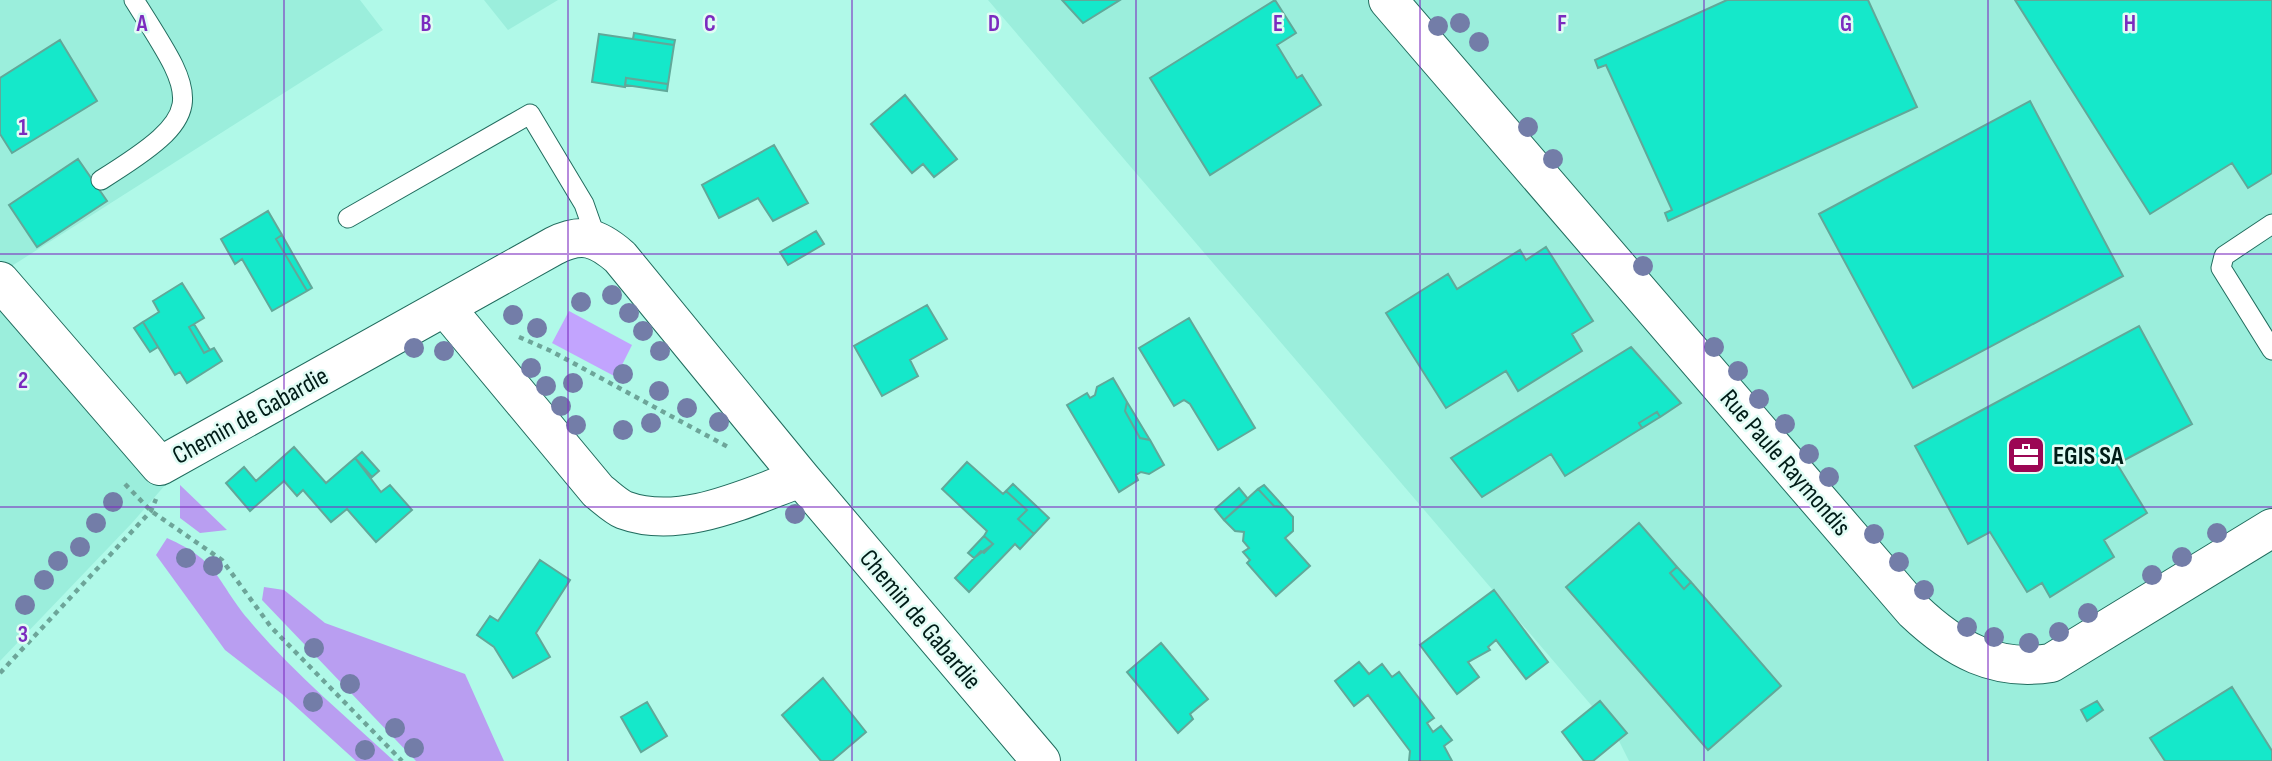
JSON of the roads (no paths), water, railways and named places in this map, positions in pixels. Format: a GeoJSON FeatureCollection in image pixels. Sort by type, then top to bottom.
{"type":"FeatureCollection","features":[{"type":"Feature","properties":{"kind":"street","name":"Rue Paule Raymondis"},"geometry":{"type":"LineString","coordinates":[[1388,0],[1914,611],[1941,637],[1974,656],[2000,663],[2028,666],[2051,663],[2272,528]]}},
{"type":"Feature","properties":{"kind":"street","name":"Chemin de Gabardie"},"geometry":{"type":"LineString","coordinates":[[0,281],[160,466],[569,239],[583,236],[596,238],[620,257],[1041,761]]}},
{"type":"Feature","properties":{"kind":"street"},"geometry":{"type":"LineString","coordinates":[[445,307],[598,491],[622,509],[651,517],[682,517],[802,478]]}},
{"type":"Feature","properties":{"kind":"lane"},"geometry":{"type":"LineString","coordinates":[[101,180],[161,141],[177,120],[184,98],[177,68],[134,0]]}},
{"type":"Feature","properties":{"kind":"lane"},"geometry":{"type":"LineString","coordinates":[[348,218],[530,114],[584,204],[596,238]]}},
{"type":"Feature","properties":{"kind":"lane"},"geometry":{"type":"LineString","coordinates":[[2272,224],[2224,256],[2221,268],[2272,350]]}},
{"type":"Feature","properties":{"kind":"place","name":"EGIS SA"},"geometry":{"type":"Point","coordinates":[2026,455]}}]}
